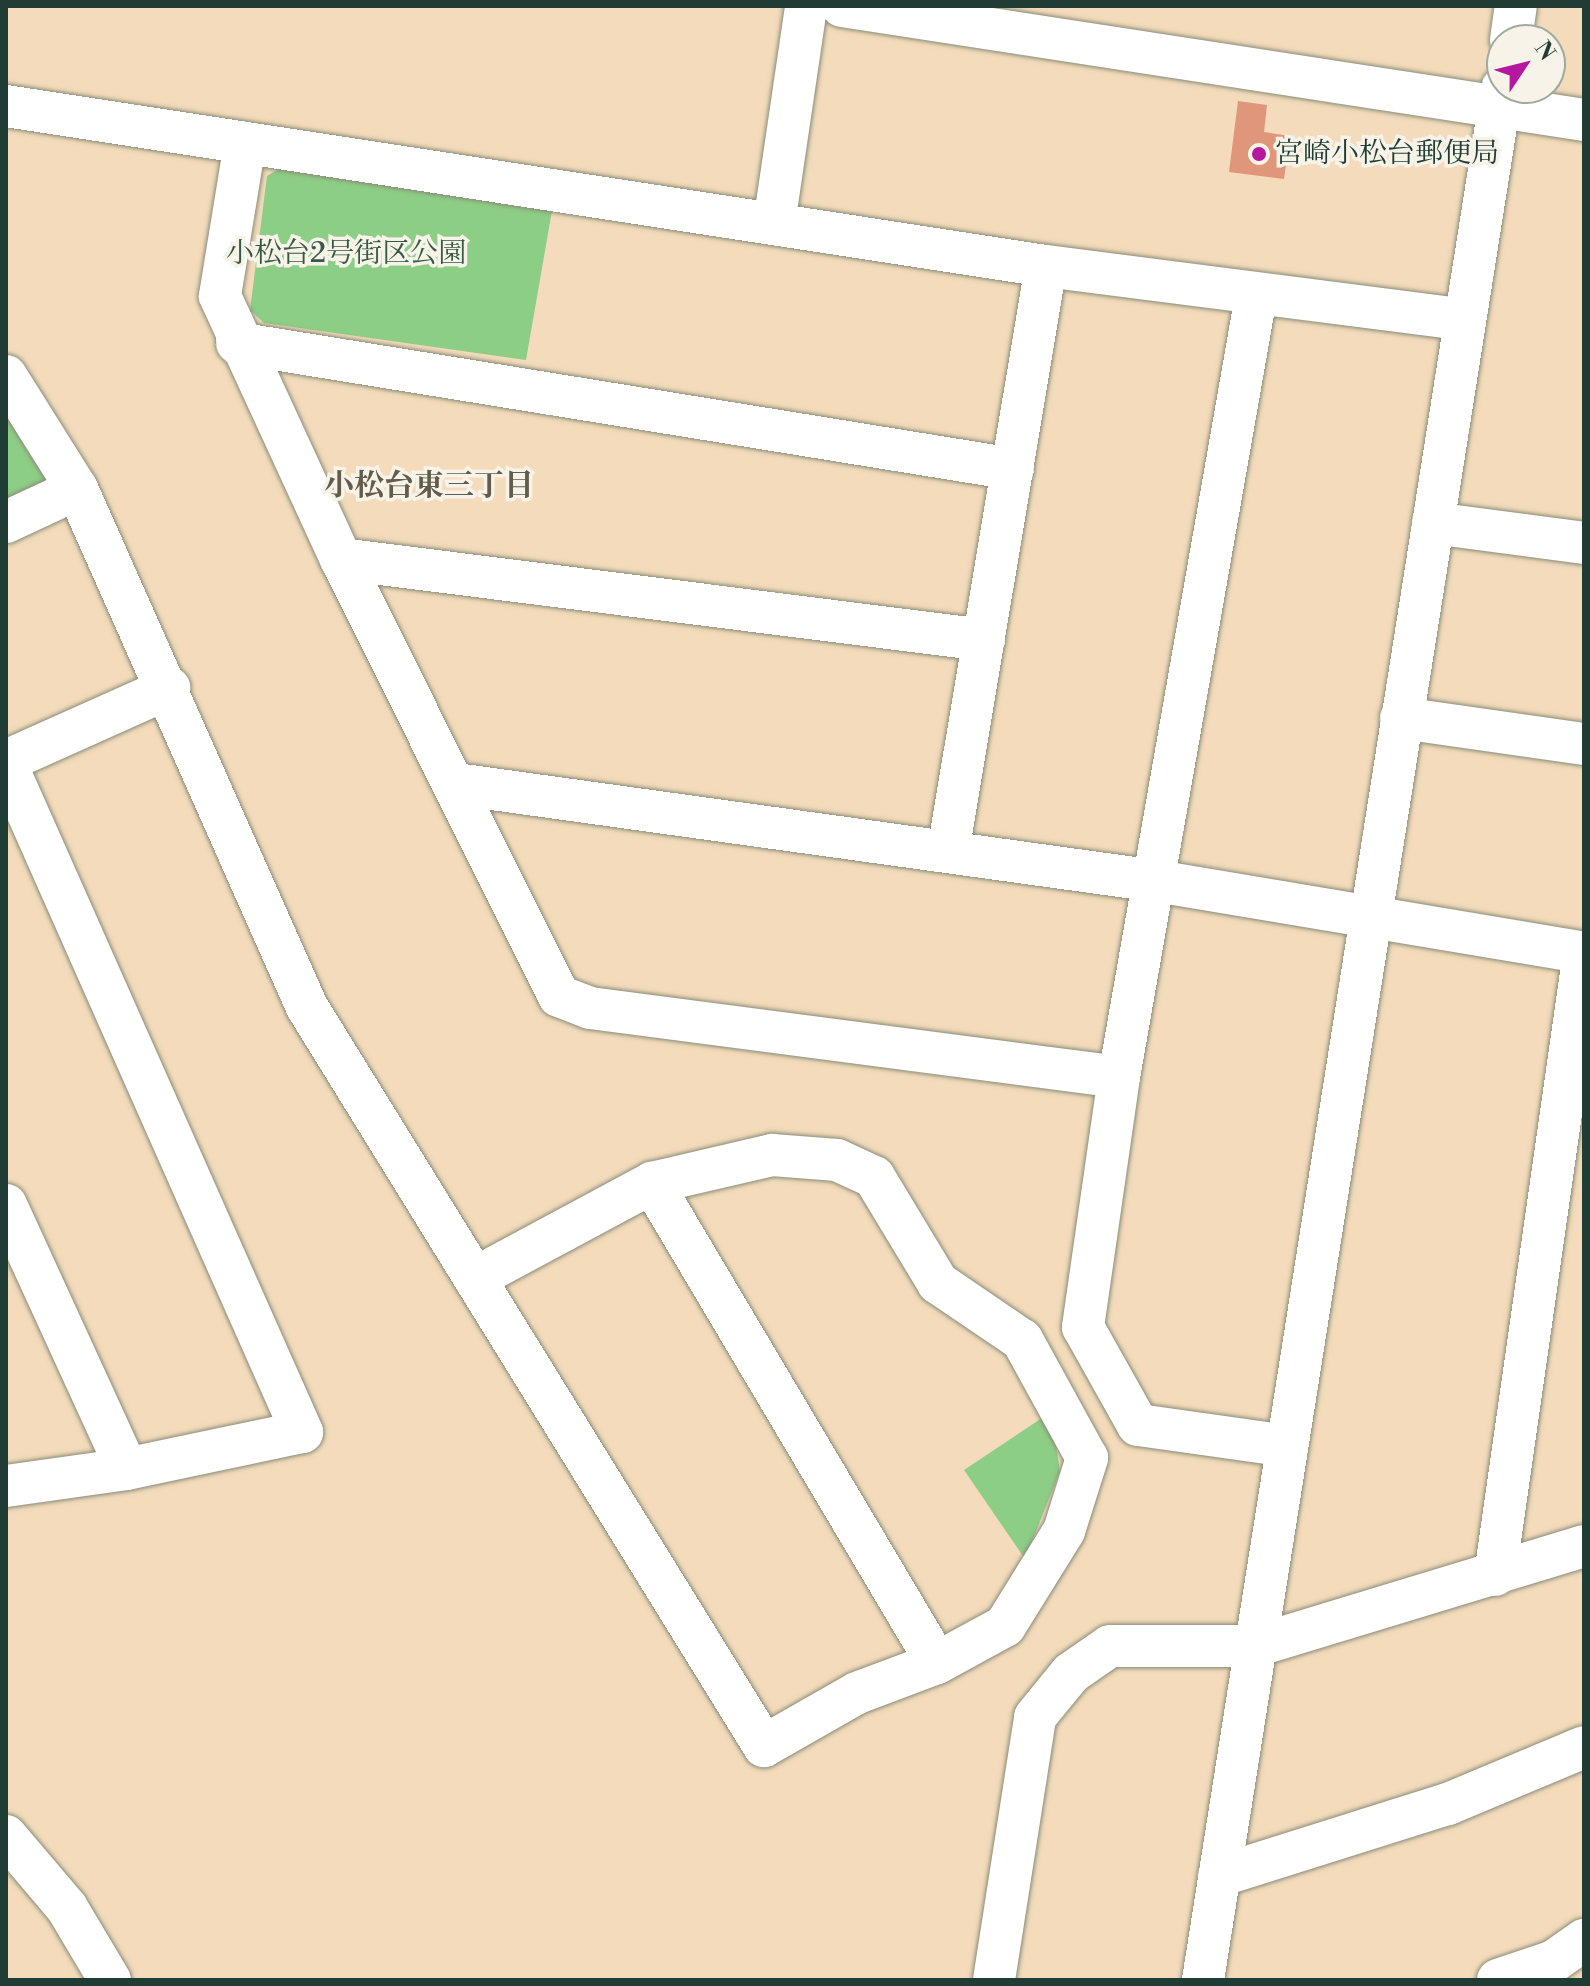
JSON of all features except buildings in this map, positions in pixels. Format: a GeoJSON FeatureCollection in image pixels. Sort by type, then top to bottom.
{"type":"FeatureCollection","features":[{"type":"Feature","properties":{"kind":"street"},"geometry":{"type":"LineString","coordinates":[[774,224],[806,6]]}},
{"type":"Feature","properties":{"kind":"street"},"geometry":{"type":"LineString","coordinates":[[842,6],[1486,95]]}},
{"type":"Feature","properties":{"kind":"street"},"geometry":{"type":"LineString","coordinates":[[1203,1980],[1500,104]]}},
{"type":"Feature","properties":{"kind":"street"},"geometry":{"type":"LineString","coordinates":[[1526,104],[1584,120]]}},
{"type":"Feature","properties":{"kind":"street"},"geometry":{"type":"LineString","coordinates":[[6,106],[1046,266],[1256,296],[1465,320]]}},
{"type":"Feature","properties":{"kind":"street"},"geometry":{"type":"LineString","coordinates":[[245,143],[220,296],[237,343],[559,996],[590,1008],[1119,1077]]}},
{"type":"Feature","properties":{"kind":"street"},"geometry":{"type":"LineString","coordinates":[[948,852],[1046,266]]}},
{"type":"Feature","properties":{"kind":"street"},"geometry":{"type":"LineString","coordinates":[[1256,296],[1156,881],[1119,1077],[1083,1327],[1138,1425],[1287,1446]]}},
{"type":"Feature","properties":{"kind":"street"},"geometry":{"type":"LineString","coordinates":[[237,343],[1013,469]]}},
{"type":"Feature","properties":{"kind":"street"},"geometry":{"type":"LineString","coordinates":[[6,376],[77,489],[169,688],[307,1007],[764,1746],[857,1693],[937,1663],[1005,1626],[1064,1531],[1087,1458],[1022,1340],[938,1283],[874,1177],[837,1160],[772,1155],[652,1183],[475,1278]]}},
{"type":"Feature","properties":{"kind":"street"},"geometry":{"type":"LineString","coordinates":[[6,522],[77,489]]}},
{"type":"Feature","properties":{"kind":"street"},"geometry":{"type":"LineString","coordinates":[[1433,523],[1584,543]]}},
{"type":"Feature","properties":{"kind":"street"},"geometry":{"type":"LineString","coordinates":[[341,559],[984,640]]}},
{"type":"Feature","properties":{"kind":"street"},"geometry":{"type":"LineString","coordinates":[[6,1486],[127,1469],[302,1432],[6,762],[169,688]]}},
{"type":"Feature","properties":{"kind":"street"},"geometry":{"type":"LineString","coordinates":[[1401,718],[1584,744]]}},
{"type":"Feature","properties":{"kind":"street"},"geometry":{"type":"LineString","coordinates":[[456,784],[1156,881],[1584,952],[1495,1575]]}},
{"type":"Feature","properties":{"kind":"street"},"geometry":{"type":"LineString","coordinates":[[652,1183],[937,1663]]}},
{"type":"Feature","properties":{"kind":"street"},"geometry":{"type":"LineString","coordinates":[[6,1205],[127,1469]]}},
{"type":"Feature","properties":{"kind":"street"},"geometry":{"type":"LineString","coordinates":[[994,1980],[1035,1717],[1071,1673],[1110,1646],[1255,1646],[1584,1546]]}},
{"type":"Feature","properties":{"kind":"street"},"geometry":{"type":"LineString","coordinates":[[1219,1876],[1448,1804],[1584,1747]]}},
{"type":"Feature","properties":{"kind":"street"},"geometry":{"type":"LineString","coordinates":[[6,1836],[67,1908],[110,1980]]}},
{"type":"Feature","properties":{"kind":"street"},"geometry":{"type":"LineString","coordinates":[[1498,1980],[1554,1961],[1584,1940]]}},
{"type":"Feature","properties":{"kind":"green space","name":"小松台2号街区公園"},"geometry":{"type":"Polygon","coordinates":[[[287,164],[553,205],[526,360],[264,323],[250,310],[267,176],[287,164]]]}},
{"type":"Feature","properties":{"kind":"green space"},"geometry":{"type":"Polygon","coordinates":[[[6,409],[51,484],[6,502],[6,409]]]}},
{"type":"Feature","properties":{"kind":"green space"},"geometry":{"type":"Polygon","coordinates":[[[1042,1418],[1055,1439],[1060,1471],[1025,1559],[964,1470],[1042,1418]]]}},
{"type":"Feature","properties":{"kind":"place","name":"宮崎小松台郵便局"},"geometry":{"type":"Point","coordinates":[1259,154]}},
{"type":"Feature","properties":{"kind":"district","name":"小松台東三丁目"},"geometry":{"type":"Point","coordinates":[429,486]}}]}
